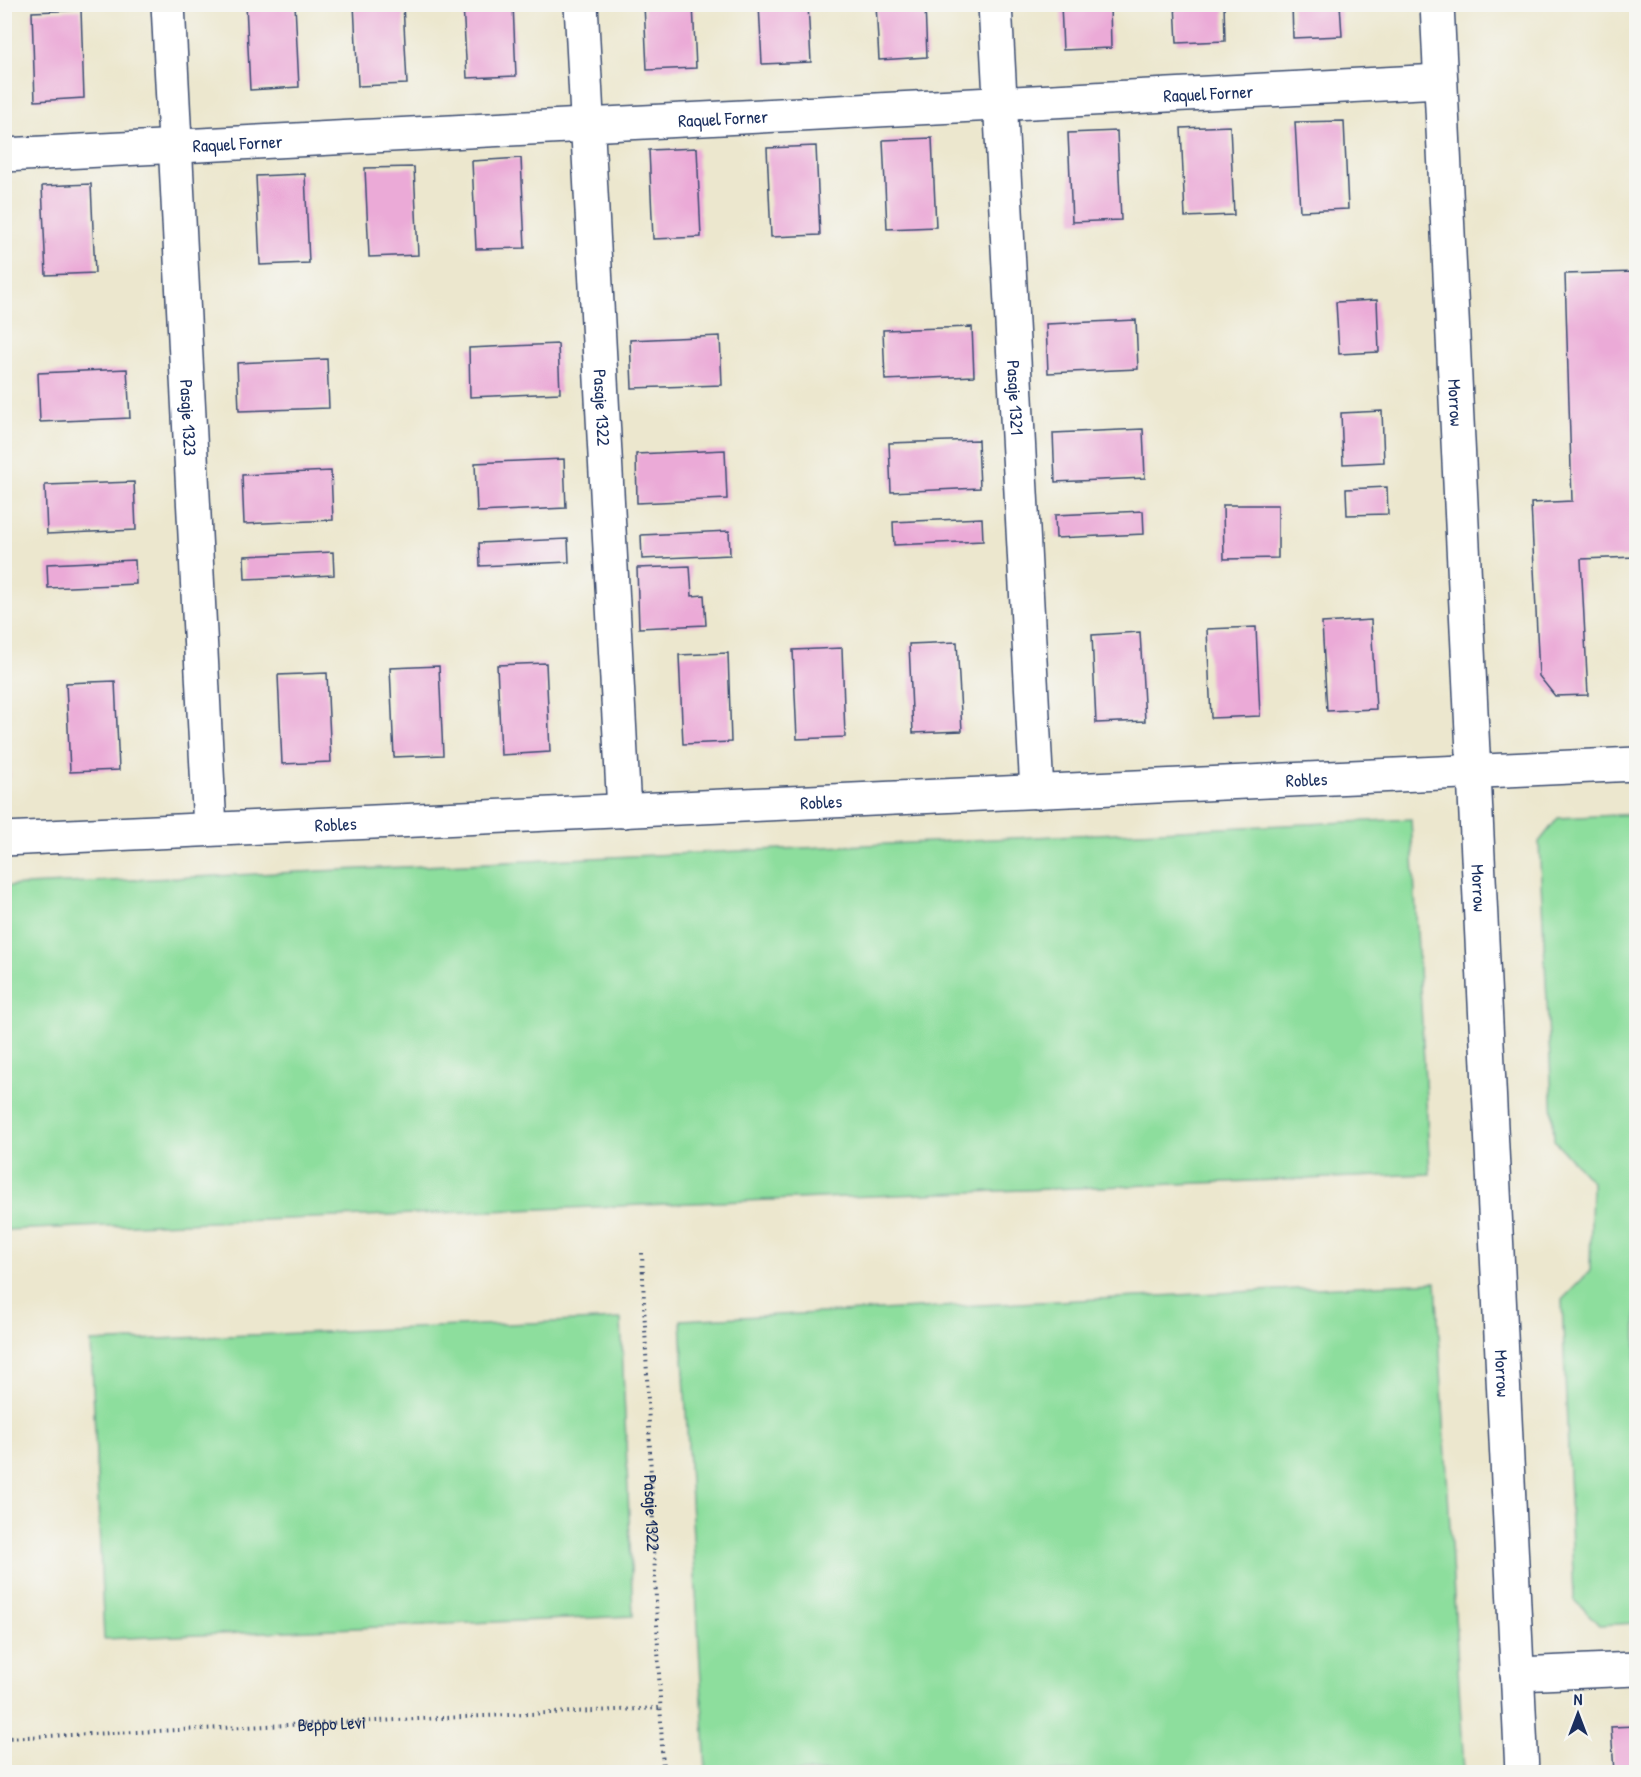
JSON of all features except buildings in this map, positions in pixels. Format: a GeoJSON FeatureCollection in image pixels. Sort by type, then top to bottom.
{"type":"FeatureCollection","features":[{"type":"Feature","properties":{"kind":"street","name":"Pasaje 1323"},"geometry":{"type":"LineString","coordinates":[[168,4],[210,829]]}},
{"type":"Feature","properties":{"kind":"street","name":"Pasaje 1322"},"geometry":{"type":"LineString","coordinates":[[581,4],[624,811]]}},
{"type":"Feature","properties":{"kind":"street","name":"Pasaje 1321"},"geometry":{"type":"LineString","coordinates":[[995,4],[1036,792]]}},
{"type":"Feature","properties":{"kind":"street","name":"Morrow"},"geometry":{"type":"LineString","coordinates":[[1437,4],[1522,1773]]}},
{"type":"Feature","properties":{"kind":"street","name":"Raquel Forner"},"geometry":{"type":"LineString","coordinates":[[4,155],[1440,81]]}},
{"type":"Feature","properties":{"kind":"street","name":"Robles"},"geometry":{"type":"LineString","coordinates":[[4,839],[1636,764]]}},
{"type":"Feature","properties":{"kind":"street"},"geometry":{"type":"LineString","coordinates":[[1517,1674],[1636,1669]]}},
{"type":"Feature","properties":{"kind":"path","name":"Pasaje 1322"},"geometry":{"type":"LineString","coordinates":[[642,1253],[663,1773]]}},
{"type":"Feature","properties":{"kind":"path","name":"Beppo Levi"},"geometry":{"type":"LineString","coordinates":[[4,1738],[660,1708]]}},
{"type":"Feature","properties":{"kind":"green space"},"geometry":{"type":"Polygon","coordinates":[[[1636,814],[1636,1623],[1599,1625],[1574,1599],[1562,1300],[1590,1271],[1592,1182],[1554,1140],[1539,842],[1558,818],[1636,814]]]}},
{"type":"Feature","properties":{"kind":"green space"},"geometry":{"type":"Polygon","coordinates":[[[1411,819],[1430,1174],[5,1230],[5,886],[1411,819]]]}},
{"type":"Feature","properties":{"kind":"green space"},"geometry":{"type":"Polygon","coordinates":[[[1436,1282],[1464,1772],[706,1772],[681,1320],[1436,1282]]]}},
{"type":"Feature","properties":{"kind":"green space"},"geometry":{"type":"Polygon","coordinates":[[[621,1319],[633,1616],[104,1639],[91,1342],[621,1319]]]}}]}
